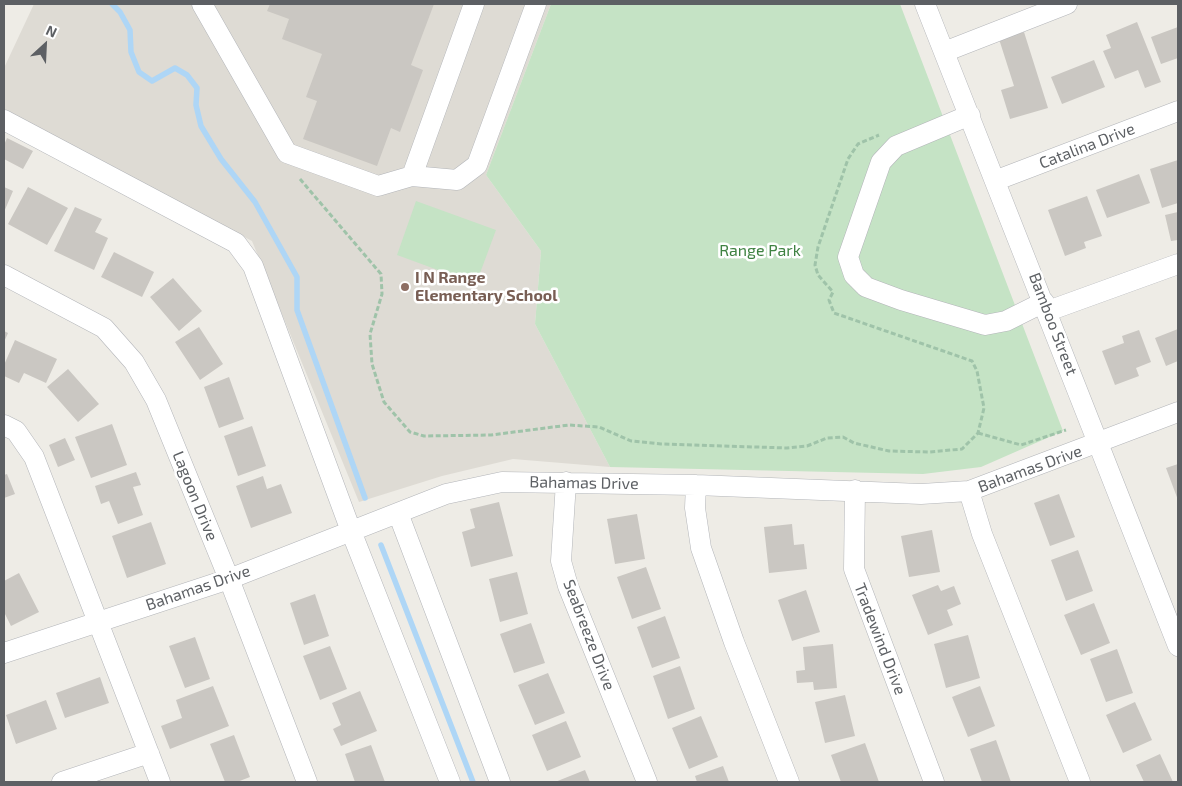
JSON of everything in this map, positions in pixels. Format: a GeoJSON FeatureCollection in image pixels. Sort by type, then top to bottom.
{"type":"FeatureCollection","features":[{"type":"Feature","properties":{"kind":"street"},"geometry":{"type":"LineString","coordinates":[[202,4],[287,153],[378,186],[412,176],[457,180],[477,165],[536,4]]}},
{"type":"Feature","properties":{"kind":"street"},"geometry":{"type":"LineString","coordinates":[[412,176],[474,4]]}},
{"type":"Feature","properties":{"kind":"street","name":"Bamboo Street"},"geometry":{"type":"LineString","coordinates":[[925,4],[997,180],[1178,646]]}},
{"type":"Feature","properties":{"kind":"street"},"geometry":{"type":"LineString","coordinates":[[944,52],[1067,4]]}},
{"type":"Feature","properties":{"kind":"street","name":"Catalina Drive"},"geometry":{"type":"LineString","coordinates":[[997,180],[1178,110]]}},
{"type":"Feature","properties":{"kind":"street"},"geometry":{"type":"LineString","coordinates":[[970,115],[896,146],[881,162],[848,257],[854,276],[866,287],[901,300],[985,325],[1006,322],[1178,264]]}},
{"type":"Feature","properties":{"kind":"street"},"geometry":{"type":"LineString","coordinates":[[4,120],[236,243],[253,266],[351,531],[450,782]]}},
{"type":"Feature","properties":{"kind":"street","name":"Lagoon Drive"},"geometry":{"type":"LineString","coordinates":[[4,275],[104,328],[134,362],[156,400],[229,579],[306,782]]}},
{"type":"Feature","properties":{"kind":"street","name":"Bahamas Drive"},"geometry":{"type":"LineString","coordinates":[[4,653],[229,579],[446,494],[502,482],[696,485],[921,494],[969,491],[1178,412]]}},
{"type":"Feature","properties":{"kind":"street"},"geometry":{"type":"LineString","coordinates":[[4,425],[16,431],[34,456],[160,782]]}},
{"type":"Feature","properties":{"kind":"street","name":"Seabreeze Drive"},"geometry":{"type":"LineString","coordinates":[[566,482],[561,561],[568,586],[647,782]]}},
{"type":"Feature","properties":{"kind":"street"},"geometry":{"type":"LineString","coordinates":[[696,485],[695,508],[701,548],[734,642],[789,782]]}},
{"type":"Feature","properties":{"kind":"street","name":"Tradewind Drive"},"geometry":{"type":"LineString","coordinates":[[855,490],[854,569],[934,782]]}},
{"type":"Feature","properties":{"kind":"street"},"geometry":{"type":"LineString","coordinates":[[969,491],[982,534],[1080,782]]}},
{"type":"Feature","properties":{"kind":"street"},"geometry":{"type":"LineString","coordinates":[[398,513],[500,782]]}},
{"type":"Feature","properties":{"kind":"street"},"geometry":{"type":"LineString","coordinates":[[62,782],[149,753]]}},
{"type":"Feature","properties":{"kind":"path"},"geometry":{"type":"LineString","coordinates":[[298,178],[381,274],[382,294],[370,334],[372,364],[384,402],[410,432],[424,436],[491,435],[569,425],[598,427],[631,442],[787,448],[807,446],[827,438],[843,437],[854,443],[889,451],[930,452],[962,450],[978,433],[984,408],[977,371],[972,361],[834,312],[829,300],[833,292],[818,275],[815,265],[818,247],[848,159],[858,144],[887,131]]}},
{"type":"Feature","properties":{"kind":"path"},"geometry":{"type":"LineString","coordinates":[[978,433],[1022,445],[1066,430]]}},
{"type":"Feature","properties":{"kind":"shaded area","name":"I N Range Elementary School"},"geometry":{"type":"Polygon","coordinates":[[[34,4],[551,4],[486,175],[541,251],[535,324],[610,467],[513,459],[442,476],[359,502],[252,241],[4,112],[4,68],[34,4]]]}},
{"type":"Feature","properties":{"kind":"green space","name":"Range Park"},"geometry":{"type":"Polygon","coordinates":[[[551,4],[900,4],[1063,431],[981,467],[923,474],[610,467],[535,324],[541,251],[486,175],[551,4]]]}},
{"type":"Feature","properties":{"kind":"green space"},"geometry":{"type":"Polygon","coordinates":[[[416,201],[496,230],[476,284],[397,255],[416,201]]]}},
{"type":"Feature","properties":{"kind":"building"},"geometry":{"type":"Polygon","coordinates":[[[270,4],[434,4],[411,65],[423,70],[400,132],[391,128],[377,166],[303,139],[317,101],[306,97],[322,54],[282,39],[289,19],[267,11],[270,4]]]}},
{"type":"Feature","properties":{"kind":"building"},"geometry":{"type":"Polygon","coordinates":[[[1137,22],[1161,82],[1145,88],[1138,70],[1115,79],[1103,51],[1111,48],[1106,35],[1137,22]]]}},
{"type":"Feature","properties":{"kind":"building"},"geometry":{"type":"Polygon","coordinates":[[[1178,27],[1178,58],[1161,64],[1151,37],[1178,27]]]}},
{"type":"Feature","properties":{"kind":"building"},"geometry":{"type":"Polygon","coordinates":[[[1024,32],[1048,108],[1010,119],[1001,90],[1014,86],[999,39],[1024,32]]]}},
{"type":"Feature","properties":{"kind":"building"},"geometry":{"type":"Polygon","coordinates":[[[1094,60],[1105,87],[1062,104],[1051,77],[1094,60]]]}},
{"type":"Feature","properties":{"kind":"building"},"geometry":{"type":"Polygon","coordinates":[[[7,138],[33,151],[23,169],[4,159],[4,145],[7,138]]]}},
{"type":"Feature","properties":{"kind":"building"},"geometry":{"type":"Polygon","coordinates":[[[1178,160],[1178,203],[1162,208],[1150,169],[1178,160]]]}},
{"type":"Feature","properties":{"kind":"building"},"geometry":{"type":"Polygon","coordinates":[[[1139,174],[1150,203],[1107,218],[1096,190],[1139,174]]]}},
{"type":"Feature","properties":{"kind":"building"},"geometry":{"type":"Polygon","coordinates":[[[4,187],[13,191],[4,212],[4,187]]]}},
{"type":"Feature","properties":{"kind":"building"},"geometry":{"type":"Polygon","coordinates":[[[28,187],[68,208],[47,245],[8,224],[28,187]]]}},
{"type":"Feature","properties":{"kind":"building"},"geometry":{"type":"Polygon","coordinates":[[[1087,196],[1102,236],[1084,242],[1086,248],[1065,256],[1048,210],[1087,196]]]}},
{"type":"Feature","properties":{"kind":"building"},"geometry":{"type":"Polygon","coordinates":[[[75,207],[102,219],[95,232],[108,238],[94,270],[54,251],[75,207]]]}},
{"type":"Feature","properties":{"kind":"building"},"geometry":{"type":"Polygon","coordinates":[[[1178,212],[1178,240],[1171,241],[1165,215],[1178,212]]]}},
{"type":"Feature","properties":{"kind":"building"},"geometry":{"type":"Polygon","coordinates":[[[114,252],[154,272],[142,297],[101,277],[114,252]]]}},
{"type":"Feature","properties":{"kind":"building"},"geometry":{"type":"Polygon","coordinates":[[[173,278],[202,311],[179,331],[150,297],[173,278]]]}},
{"type":"Feature","properties":{"kind":"building"},"geometry":{"type":"Polygon","coordinates":[[[199,327],[223,364],[200,380],[175,342],[199,327]]]}},
{"type":"Feature","properties":{"kind":"building"},"geometry":{"type":"Polygon","coordinates":[[[1178,329],[1178,361],[1166,366],[1155,338],[1178,329]]]}},
{"type":"Feature","properties":{"kind":"building"},"geometry":{"type":"Polygon","coordinates":[[[1139,330],[1151,362],[1136,368],[1139,376],[1115,385],[1102,351],[1124,343],[1122,336],[1139,330]]]}},
{"type":"Feature","properties":{"kind":"building"},"geometry":{"type":"Polygon","coordinates":[[[4,331],[8,333],[4,342],[4,331]]]}},
{"type":"Feature","properties":{"kind":"building"},"geometry":{"type":"Polygon","coordinates":[[[15,340],[57,359],[46,383],[24,373],[19,383],[4,376],[4,365],[15,340]]]}},
{"type":"Feature","properties":{"kind":"building"},"geometry":{"type":"Polygon","coordinates":[[[68,369],[99,404],[78,422],[47,387],[68,369]]]}},
{"type":"Feature","properties":{"kind":"building"},"geometry":{"type":"Polygon","coordinates":[[[229,377],[244,419],[219,428],[204,387],[229,377]]]}},
{"type":"Feature","properties":{"kind":"building"},"geometry":{"type":"Polygon","coordinates":[[[112,424],[127,465],[91,478],[75,437],[112,424]]]}},
{"type":"Feature","properties":{"kind":"building"},"geometry":{"type":"Polygon","coordinates":[[[252,426],[266,466],[238,476],[224,436],[252,426]]]}},
{"type":"Feature","properties":{"kind":"building"},"geometry":{"type":"Polygon","coordinates":[[[65,438],[75,460],[58,467],[49,445],[65,438]]]}},
{"type":"Feature","properties":{"kind":"building"},"geometry":{"type":"Polygon","coordinates":[[[1178,464],[1178,500],[1166,468],[1178,464]]]}},
{"type":"Feature","properties":{"kind":"building"},"geometry":{"type":"Polygon","coordinates":[[[136,472],[141,485],[133,487],[143,515],[118,524],[109,501],[101,504],[95,486],[136,472]]]}},
{"type":"Feature","properties":{"kind":"building"},"geometry":{"type":"Polygon","coordinates":[[[7,474],[15,494],[4,498],[4,475],[7,474]]]}},
{"type":"Feature","properties":{"kind":"building"},"geometry":{"type":"Polygon","coordinates":[[[263,476],[267,489],[281,484],[292,513],[251,528],[236,486],[263,476]]]}},
{"type":"Feature","properties":{"kind":"building"},"geometry":{"type":"Polygon","coordinates":[[[1059,494],[1075,537],[1050,546],[1034,503],[1059,494]]]}},
{"type":"Feature","properties":{"kind":"building"},"geometry":{"type":"Polygon","coordinates":[[[499,502],[513,556],[471,567],[462,532],[475,528],[470,509],[499,502]]]}},
{"type":"Feature","properties":{"kind":"building"},"geometry":{"type":"Polygon","coordinates":[[[637,514],[645,559],[615,564],[607,519],[637,514]]]}},
{"type":"Feature","properties":{"kind":"building"},"geometry":{"type":"Polygon","coordinates":[[[151,522],[166,564],[127,578],[112,536],[151,522]]]}},
{"type":"Feature","properties":{"kind":"building"},"geometry":{"type":"Polygon","coordinates":[[[792,524],[794,545],[804,544],[807,569],[769,573],[764,527],[792,524]]]}},
{"type":"Feature","properties":{"kind":"building"},"geometry":{"type":"Polygon","coordinates":[[[932,530],[940,572],[909,577],[901,536],[932,530]]]}},
{"type":"Feature","properties":{"kind":"building"},"geometry":{"type":"Polygon","coordinates":[[[1078,550],[1093,591],[1066,601],[1051,560],[1078,550]]]}},
{"type":"Feature","properties":{"kind":"building"},"geometry":{"type":"Polygon","coordinates":[[[646,567],[661,609],[632,619],[617,577],[646,567]]]}},
{"type":"Feature","properties":{"kind":"building"},"geometry":{"type":"Polygon","coordinates":[[[517,572],[528,614],[500,622],[489,579],[517,572]]]}},
{"type":"Feature","properties":{"kind":"building"},"geometry":{"type":"Polygon","coordinates":[[[19,573],[39,612],[11,626],[4,612],[4,581],[19,573]]]}},
{"type":"Feature","properties":{"kind":"building"},"geometry":{"type":"Polygon","coordinates":[[[938,585],[941,591],[954,586],[961,604],[947,610],[953,625],[928,635],[912,595],[938,585]]]}},
{"type":"Feature","properties":{"kind":"building"},"geometry":{"type":"Polygon","coordinates":[[[806,590],[820,632],[792,641],[778,600],[806,590]]]}},
{"type":"Feature","properties":{"kind":"building"},"geometry":{"type":"Polygon","coordinates":[[[315,594],[329,636],[304,645],[290,603],[315,594]]]}},
{"type":"Feature","properties":{"kind":"building"},"geometry":{"type":"Polygon","coordinates":[[[1094,603],[1110,643],[1081,655],[1064,615],[1094,603]]]}},
{"type":"Feature","properties":{"kind":"building"},"geometry":{"type":"Polygon","coordinates":[[[665,616],[680,658],[652,668],[637,627],[665,616]]]}},
{"type":"Feature","properties":{"kind":"building"},"geometry":{"type":"Polygon","coordinates":[[[531,623],[545,663],[514,673],[500,634],[531,623]]]}},
{"type":"Feature","properties":{"kind":"building"},"geometry":{"type":"Polygon","coordinates":[[[968,635],[980,678],[946,688],[934,644],[968,635]]]}},
{"type":"Feature","properties":{"kind":"building"},"geometry":{"type":"Polygon","coordinates":[[[195,637],[210,679],[185,688],[169,646],[195,637]]]}},
{"type":"Feature","properties":{"kind":"building"},"geometry":{"type":"Polygon","coordinates":[[[833,644],[837,688],[814,690],[813,682],[797,683],[796,671],[805,670],[803,647],[833,644]]]}},
{"type":"Feature","properties":{"kind":"building"},"geometry":{"type":"Polygon","coordinates":[[[330,646],[347,689],[320,700],[303,656],[330,646]]]}},
{"type":"Feature","properties":{"kind":"building"},"geometry":{"type":"Polygon","coordinates":[[[1117,649],[1133,693],[1106,702],[1090,659],[1117,649]]]}},
{"type":"Feature","properties":{"kind":"building"},"geometry":{"type":"Polygon","coordinates":[[[680,666],[695,709],[668,719],[653,676],[680,666]]]}},
{"type":"Feature","properties":{"kind":"building"},"geometry":{"type":"Polygon","coordinates":[[[548,673],[565,713],[535,725],[518,685],[548,673]]]}},
{"type":"Feature","properties":{"kind":"building"},"geometry":{"type":"Polygon","coordinates":[[[100,677],[109,703],[65,718],[56,693],[100,677]]]}},
{"type":"Feature","properties":{"kind":"building"},"geometry":{"type":"Polygon","coordinates":[[[213,686],[229,726],[170,749],[161,726],[182,718],[176,700],[213,686]]]}},
{"type":"Feature","properties":{"kind":"building"},"geometry":{"type":"Polygon","coordinates":[[[980,686],[995,726],[968,737],[952,697],[980,686]]]}},
{"type":"Feature","properties":{"kind":"building"},"geometry":{"type":"Polygon","coordinates":[[[360,691],[377,731],[341,746],[333,729],[341,725],[332,703],[360,691]]]}},
{"type":"Feature","properties":{"kind":"building"},"geometry":{"type":"Polygon","coordinates":[[[845,695],[855,736],[825,743],[815,702],[845,695]]]}},
{"type":"Feature","properties":{"kind":"building"},"geometry":{"type":"Polygon","coordinates":[[[46,700],[57,729],[16,744],[6,715],[46,700]]]}},
{"type":"Feature","properties":{"kind":"building"},"geometry":{"type":"Polygon","coordinates":[[[1135,702],[1152,740],[1123,753],[1106,715],[1135,702]]]}},
{"type":"Feature","properties":{"kind":"building"},"geometry":{"type":"Polygon","coordinates":[[[701,716],[718,757],[689,769],[672,728],[701,716]]]}},
{"type":"Feature","properties":{"kind":"building"},"geometry":{"type":"Polygon","coordinates":[[[566,721],[581,757],[547,771],[532,735],[566,721]]]}},
{"type":"Feature","properties":{"kind":"building"},"geometry":{"type":"Polygon","coordinates":[[[234,735],[250,777],[237,782],[225,782],[210,744],[234,735]]]}},
{"type":"Feature","properties":{"kind":"building"},"geometry":{"type":"Polygon","coordinates":[[[996,740],[1011,782],[982,782],[970,749],[996,740]]]}},
{"type":"Feature","properties":{"kind":"building"},"geometry":{"type":"Polygon","coordinates":[[[865,743],[879,782],[841,782],[831,755],[865,743]]]}},
{"type":"Feature","properties":{"kind":"building"},"geometry":{"type":"Polygon","coordinates":[[[371,745],[385,782],[355,782],[345,754],[371,745]]]}},
{"type":"Feature","properties":{"kind":"building"},"geometry":{"type":"Polygon","coordinates":[[[1160,754],[1173,782],[1144,782],[1136,765],[1160,754]]]}},
{"type":"Feature","properties":{"kind":"building"},"geometry":{"type":"Polygon","coordinates":[[[723,766],[729,782],[697,782],[695,776],[723,766]]]}},
{"type":"Feature","properties":{"kind":"building"},"geometry":{"type":"Polygon","coordinates":[[[585,770],[590,782],[555,782],[585,770]]]}},
{"type":"Feature","properties":{"kind":"waterway"},"geometry":{"type":"LineString","coordinates":[[112,4],[120,12],[130,30],[131,52],[139,72],[152,81],[175,68],[187,75],[197,88],[196,105],[201,126],[221,159],[255,202],[297,277],[297,310],[365,498]]}},
{"type":"Feature","properties":{"kind":"waterway"},"geometry":{"type":"LineString","coordinates":[[381,545],[473,782]]}},
{"type":"Feature","properties":{"kind":"place","name":"I N Range Elementary School"},"geometry":{"type":"Point","coordinates":[405,287]}}]}
